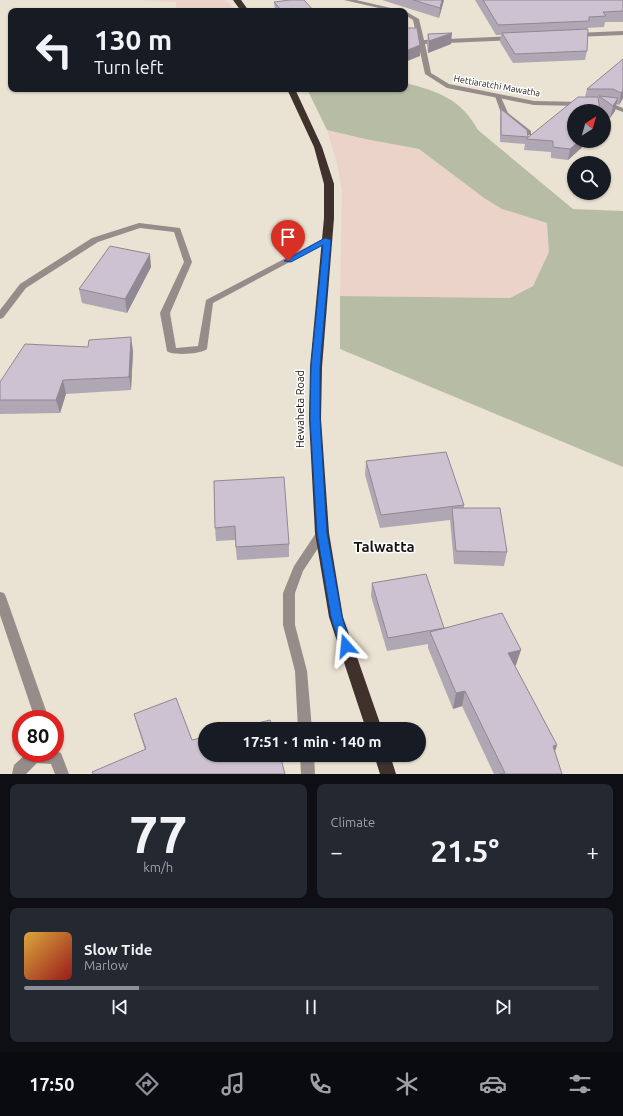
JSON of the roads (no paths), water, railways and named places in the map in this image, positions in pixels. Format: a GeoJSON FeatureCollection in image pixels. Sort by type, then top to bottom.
{"type":"FeatureCollection","features":[{"type":"Feature","properties":{"kind":"highway"},"geometry":{"type":"LineString","coordinates":[[237,0],[244,8]]}},
{"type":"Feature","properties":{"kind":"highway","name":"Hewaheta Road"},"geometry":{"type":"LineString","coordinates":[[292,92],[318,147],[329,184],[331,200],[316,367],[315,419],[322,533],[336,617],[372,722]]}},
{"type":"Feature","properties":{"kind":"highway"},"geometry":{"type":"LineString","coordinates":[[384,762],[388,774]]}},
{"type":"Feature","properties":{"kind":"street"},"geometry":{"type":"LineString","coordinates":[[347,0],[386,8]]}},
{"type":"Feature","properties":{"kind":"street","name":"Hettiaratchi Mawatha"},"geometry":{"type":"LineString","coordinates":[[408,16],[416,20],[428,74],[447,86],[534,103],[610,105],[623,110]]}},
{"type":"Feature","properties":{"kind":"street"},"geometry":{"type":"LineString","coordinates":[[568,35],[623,33]]}},
{"type":"Feature","properties":{"kind":"street"},"geometry":{"type":"LineString","coordinates":[[420,42],[522,37]]}},
{"type":"Feature","properties":{"kind":"street"},"geometry":{"type":"LineString","coordinates":[[498,96],[506,114],[528,133]]}},
{"type":"Feature","properties":{"kind":"street"},"geometry":{"type":"LineString","coordinates":[[0,316],[24,286],[95,240],[139,225],[177,230],[188,262],[165,313],[172,351],[202,349],[209,302],[327,240]]}},
{"type":"Feature","properties":{"kind":"street"},"geometry":{"type":"LineString","coordinates":[[305,722],[301,671],[289,625],[289,594],[298,569],[322,533]]}},
{"type":"Feature","properties":{"kind":"street"},"geometry":{"type":"LineString","coordinates":[[0,597],[39,710]]}},
{"type":"Feature","properties":{"kind":"street"},"geometry":{"type":"LineString","coordinates":[[19,774],[19,770],[28,762]]}},
{"type":"Feature","properties":{"kind":"street"},"geometry":{"type":"LineString","coordinates":[[58,762],[62,774]]}},
{"type":"Feature","properties":{"kind":"street"},"geometry":{"type":"LineString","coordinates":[[307,762],[308,774]]}},
{"type":"Feature","properties":{"kind":"district","name":"Talwatta"},"geometry":{"type":"Point","coordinates":[384,547]}}]}
